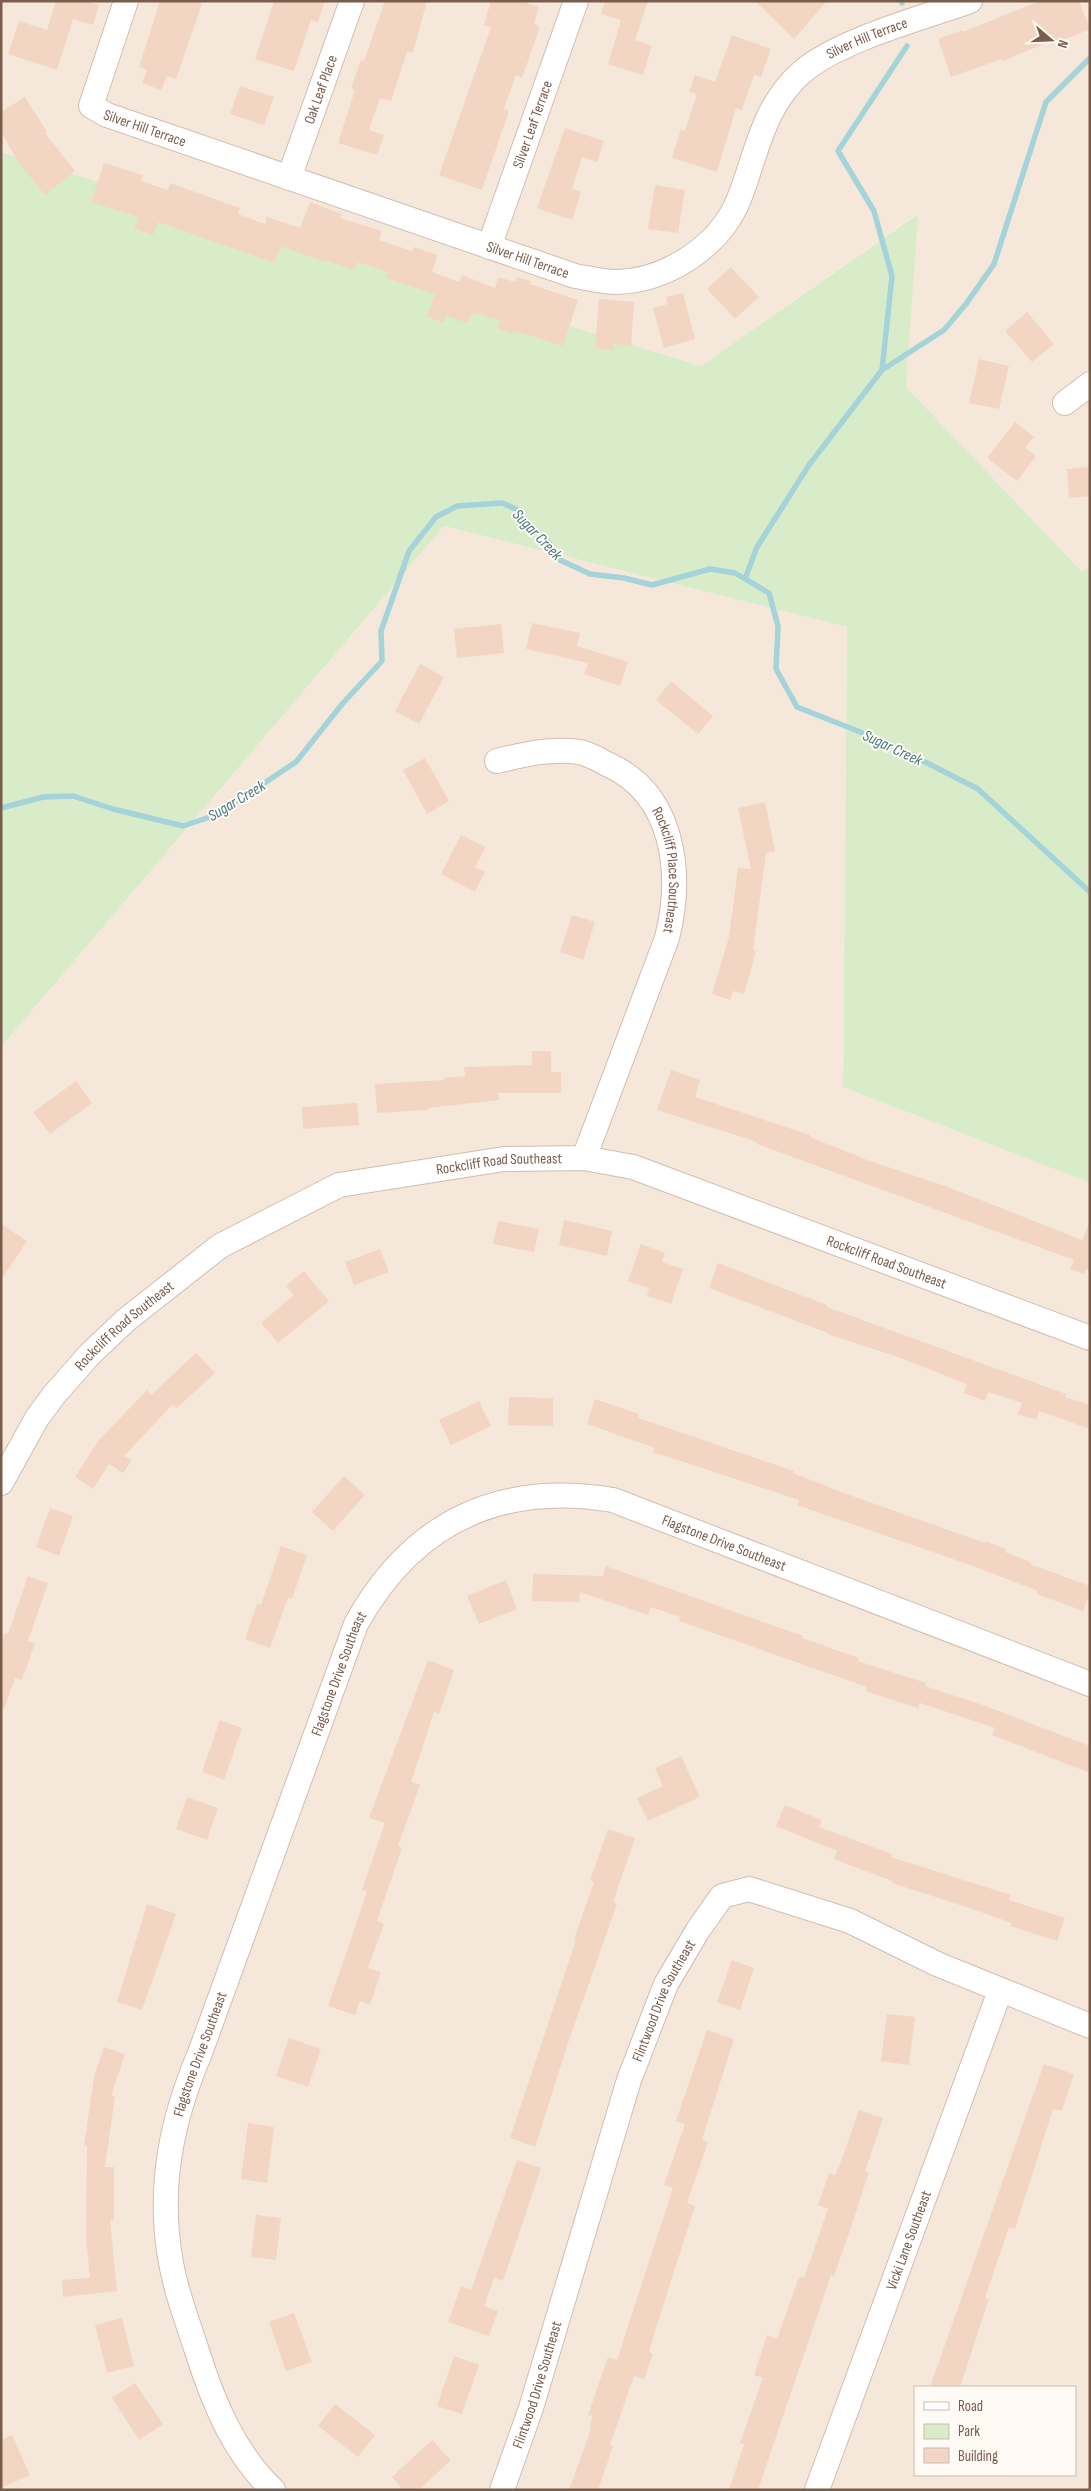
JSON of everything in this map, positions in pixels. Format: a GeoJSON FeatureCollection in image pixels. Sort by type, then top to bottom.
{"type":"FeatureCollection","features":[{"type":"Feature","properties":{"kind":"street","name":"Silver Hill Terrace"},"geometry":{"type":"LineString","coordinates":[[126,1],[91,106],[107,115],[575,276],[617,282],[651,276],[688,260],[717,235],[738,201],[762,130],[774,102],[803,71],[843,47],[970,1]]}},
{"type":"Feature","properties":{"kind":"street","name":"Oak Leaf Place"},"geometry":{"type":"LineString","coordinates":[[289,178],[352,1]]}},
{"type":"Feature","properties":{"kind":"street","name":"Silver Leaf Terrace"},"geometry":{"type":"LineString","coordinates":[[489,246],[576,1]]}},
{"type":"Feature","properties":{"kind":"street"},"geometry":{"type":"LineString","coordinates":[[1065,403],[1090,384]]}},
{"type":"Feature","properties":{"kind":"street","name":"Rockcliff Place Southeast"},"geometry":{"type":"LineString","coordinates":[[497,760],[538,751],[581,752],[620,770],[647,793],[666,829],[673,856],[676,884],[674,911],[667,938],[584,1158]]}},
{"type":"Feature","properties":{"kind":"street","name":"Rockcliff Road Southeast"},"geometry":{"type":"LineString","coordinates":[[1,1483],[38,1418],[90,1354],[128,1319],[220,1246],[339,1185],[504,1159],[584,1158],[651,1173],[1090,1338]]}},
{"type":"Feature","properties":{"kind":"street","name":"Flagstone Drive Southeast"},"geometry":{"type":"LineString","coordinates":[[273,2490],[247,2459],[222,2420],[207,2382],[176,2284],[170,2257],[166,2211],[170,2146],[183,2092],[200,2053],[356,1624],[385,1577],[404,1557],[449,1524],[500,1502],[554,1494],[582,1495],[612,1500],[1090,1684]]}},
{"type":"Feature","properties":{"kind":"street","name":"Flintwood Drive Southeast"},"geometry":{"type":"LineString","coordinates":[[502,2490],[531,2408],[629,2080],[666,1984],[698,1930],[722,1896],[749,1889],[850,1921],[937,1964],[1090,2026]]}},
{"type":"Feature","properties":{"kind":"street","name":"Vicki Lane Southeast"},"geometry":{"type":"LineString","coordinates":[[817,2490],[1000,1991]]}},
{"type":"Feature","properties":{"kind":"shaded area"},"geometry":{"type":"Polygon","coordinates":[[[1,1],[1090,1],[1090,568],[1081,572],[906,387],[917,214],[701,366],[1,152],[1,1]]]}},
{"type":"Feature","properties":{"kind":"shaded area"},"geometry":{"type":"Polygon","coordinates":[[[444,526],[847,627],[843,1087],[1090,1183],[1090,2490],[1,2490],[1,1047],[444,526]]]}},
{"type":"Feature","properties":{"kind":"green space"},"geometry":{"type":"Polygon","coordinates":[[[1,152],[701,366],[918,214],[906,387],[1081,571],[1090,568],[1090,1183],[843,1087],[847,627],[444,526],[1,1047],[1,152]]]}},
{"type":"Feature","properties":{"kind":"building"},"geometry":{"type":"Polygon","coordinates":[[[56,1],[87,1],[99,5],[93,25],[73,19],[57,70],[8,54],[19,21],[47,30],[56,1]]]}},
{"type":"Feature","properties":{"kind":"building"},"geometry":{"type":"Polygon","coordinates":[[[160,1],[194,1],[202,4],[176,79],[167,76],[161,90],[142,83],[147,70],[139,67],[160,1]]]}},
{"type":"Feature","properties":{"kind":"building"},"geometry":{"type":"Polygon","coordinates":[[[274,1],[325,1],[318,22],[311,20],[294,71],[255,59],[274,1]]]}},
{"type":"Feature","properties":{"kind":"building"},"geometry":{"type":"Polygon","coordinates":[[[385,1],[427,1],[413,53],[407,52],[391,101],[380,98],[369,130],[384,135],[377,155],[338,143],[355,90],[351,88],[361,60],[364,61],[385,1]]]}},
{"type":"Feature","properties":{"kind":"building"},"geometry":{"type":"Polygon","coordinates":[[[491,1],[521,1],[539,7],[534,24],[540,27],[522,78],[516,75],[504,109],[509,111],[482,190],[439,175],[491,27],[484,25],[491,1]]]}},
{"type":"Feature","properties":{"kind":"building"},"geometry":{"type":"Polygon","coordinates":[[[605,1],[648,1],[635,40],[652,46],[643,75],[608,64],[621,20],[601,14],[605,1]]]}},
{"type":"Feature","properties":{"kind":"building"},"geometry":{"type":"Polygon","coordinates":[[[755,1],[827,1],[794,39],[755,1]]]}},
{"type":"Feature","properties":{"kind":"building"},"geometry":{"type":"Polygon","coordinates":[[[1040,1],[1079,1],[1090,29],[1052,45],[1051,41],[1003,61],[1002,59],[951,77],[938,39],[963,30],[963,32],[1040,1]]]}},
{"type":"Feature","properties":{"kind":"building"},"geometry":{"type":"Polygon","coordinates":[[[732,35],[771,49],[761,77],[754,75],[742,110],[736,108],[717,172],[672,158],[681,129],[685,131],[697,94],[689,92],[695,75],[715,82],[732,35]]]}},
{"type":"Feature","properties":{"kind":"building"},"geometry":{"type":"Polygon","coordinates":[[[240,86],[274,97],[264,125],[230,114],[240,86]]]}},
{"type":"Feature","properties":{"kind":"building"},"geometry":{"type":"Polygon","coordinates":[[[25,97],[47,132],[45,133],[75,171],[45,195],[19,163],[1,132],[1,112],[25,97]]]}},
{"type":"Feature","properties":{"kind":"building"},"geometry":{"type":"Polygon","coordinates":[[[565,128],[604,141],[597,162],[582,157],[572,189],[581,192],[572,220],[537,208],[565,128]]]}},
{"type":"Feature","properties":{"kind":"building"},"geometry":{"type":"Polygon","coordinates":[[[104,163],[143,175],[141,181],[168,190],[170,183],[240,208],[238,214],[265,224],[267,217],[300,228],[310,202],[342,214],[340,218],[382,231],[379,240],[412,251],[414,247],[438,255],[432,272],[459,282],[462,275],[495,288],[498,277],[515,282],[517,277],[531,281],[530,284],[578,300],[563,346],[515,331],[514,334],[497,328],[500,320],[473,312],[468,323],[446,316],[444,323],[427,317],[435,294],[386,278],[388,272],[357,262],[354,270],[325,260],[324,262],[281,246],[275,263],[158,222],[153,235],[134,229],[139,217],[91,202],[104,163]]]}},
{"type":"Feature","properties":{"kind":"building"},"geometry":{"type":"Polygon","coordinates":[[[655,185],[685,190],[678,233],[648,229],[655,185]]]}},
{"type":"Feature","properties":{"kind":"building"},"geometry":{"type":"Polygon","coordinates":[[[731,267],[759,297],[735,319],[707,289],[731,267]]]}},
{"type":"Feature","properties":{"kind":"building"},"geometry":{"type":"Polygon","coordinates":[[[683,293],[695,339],[664,348],[653,308],[668,304],[666,297],[683,293]]]}},
{"type":"Feature","properties":{"kind":"building"},"geometry":{"type":"Polygon","coordinates":[[[599,299],[634,302],[631,346],[614,344],[614,350],[595,348],[599,299]]]}},
{"type":"Feature","properties":{"kind":"building"},"geometry":{"type":"Polygon","coordinates":[[[1027,312],[1054,344],[1032,362],[1005,331],[1027,312]]]}},
{"type":"Feature","properties":{"kind":"building"},"geometry":{"type":"Polygon","coordinates":[[[979,359],[1009,366],[999,409],[969,403],[979,359]]]}},
{"type":"Feature","properties":{"kind":"building"},"geometry":{"type":"Polygon","coordinates":[[[1015,422],[1034,437],[1025,448],[1036,456],[1017,481],[987,458],[1015,422]]]}},
{"type":"Feature","properties":{"kind":"building"},"geometry":{"type":"Polygon","coordinates":[[[1090,467],[1090,496],[1069,498],[1067,469],[1090,467]]]}},
{"type":"Feature","properties":{"kind":"building"},"geometry":{"type":"Polygon","coordinates":[[[532,623],[580,633],[577,646],[628,662],[620,686],[584,674],[588,663],[526,649],[532,623]]]}},
{"type":"Feature","properties":{"kind":"building"},"geometry":{"type":"Polygon","coordinates":[[[501,624],[504,653],[457,658],[454,629],[501,624]]]}},
{"type":"Feature","properties":{"kind":"building"},"geometry":{"type":"Polygon","coordinates":[[[420,664],[444,677],[419,724],[395,711],[420,664]]]}},
{"type":"Feature","properties":{"kind":"building"},"geometry":{"type":"Polygon","coordinates":[[[671,681],[713,716],[698,734],[656,700],[671,681]]]}},
{"type":"Feature","properties":{"kind":"building"},"geometry":{"type":"Polygon","coordinates":[[[425,758],[449,801],[427,814],[403,770],[425,758]]]}},
{"type":"Feature","properties":{"kind":"building"},"geometry":{"type":"Polygon","coordinates":[[[765,802],[775,851],[766,853],[753,950],[756,951],[744,994],[733,991],[730,1000],[712,994],[729,937],[738,868],[751,869],[738,808],[765,802]]]}},
{"type":"Feature","properties":{"kind":"building"},"geometry":{"type":"Polygon","coordinates":[[[461,835],[486,847],[475,867],[485,872],[475,892],[441,874],[461,835]]]}},
{"type":"Feature","properties":{"kind":"building"},"geometry":{"type":"Polygon","coordinates":[[[572,915],[595,922],[583,960],[560,952],[572,915]]]}},
{"type":"Feature","properties":{"kind":"building"},"geometry":{"type":"Polygon","coordinates":[[[532,1051],[551,1051],[551,1072],[561,1072],[561,1093],[498,1093],[499,1100],[428,1108],[428,1110],[377,1113],[375,1084],[444,1080],[444,1078],[465,1076],[464,1067],[532,1065],[532,1051]]]}},
{"type":"Feature","properties":{"kind":"building"},"geometry":{"type":"Polygon","coordinates":[[[671,1070],[700,1080],[695,1097],[810,1135],[810,1137],[870,1161],[945,1186],[1082,1240],[1090,1222],[1090,1271],[1086,1269],[1084,1274],[1070,1269],[1074,1260],[757,1144],[757,1142],[657,1110],[671,1070]]]}},
{"type":"Feature","properties":{"kind":"building"},"geometry":{"type":"Polygon","coordinates":[[[76,1081],[92,1103],[50,1134],[33,1112],[76,1081]]]}},
{"type":"Feature","properties":{"kind":"building"},"geometry":{"type":"Polygon","coordinates":[[[357,1103],[359,1125],[303,1129],[302,1107],[357,1103]]]}},
{"type":"Feature","properties":{"kind":"building"},"geometry":{"type":"Polygon","coordinates":[[[564,1220],[612,1231],[607,1256],[559,1245],[564,1220]]]}},
{"type":"Feature","properties":{"kind":"building"},"geometry":{"type":"Polygon","coordinates":[[[498,1221],[539,1229],[534,1252],[493,1244],[498,1221]]]}},
{"type":"Feature","properties":{"kind":"building"},"geometry":{"type":"Polygon","coordinates":[[[1,1224],[27,1241],[1,1280],[1,1224]]]}},
{"type":"Feature","properties":{"kind":"building"},"geometry":{"type":"Polygon","coordinates":[[[641,1244],[665,1253],[662,1262],[683,1269],[671,1304],[647,1296],[649,1288],[628,1281],[641,1244]]]}},
{"type":"Feature","properties":{"kind":"building"},"geometry":{"type":"Polygon","coordinates":[[[380,1249],[389,1272],[354,1285],[345,1262],[380,1249]]]}},
{"type":"Feature","properties":{"kind":"building"},"geometry":{"type":"Polygon","coordinates":[[[718,1263],[827,1305],[827,1307],[1066,1394],[1065,1397],[1090,1405],[1090,1429],[1039,1411],[1036,1420],[1018,1414],[1022,1403],[988,1392],[985,1401],[964,1393],[967,1384],[895,1356],[827,1334],[709,1288],[718,1263]]]}},
{"type":"Feature","properties":{"kind":"building"},"geometry":{"type":"Polygon","coordinates":[[[304,1271],[329,1301],[278,1343],[261,1323],[294,1295],[286,1286],[304,1271]]]}},
{"type":"Feature","properties":{"kind":"building"},"geometry":{"type":"Polygon","coordinates":[[[196,1353],[215,1373],[177,1408],[173,1404],[124,1456],[132,1460],[123,1473],[109,1464],[93,1489],[75,1477],[99,1440],[147,1390],[151,1395],[196,1353]]]}},
{"type":"Feature","properties":{"kind":"building"},"geometry":{"type":"Polygon","coordinates":[[[509,1397],[553,1398],[553,1426],[508,1425],[509,1397]]]}},
{"type":"Feature","properties":{"kind":"building"},"geometry":{"type":"Polygon","coordinates":[[[595,1399],[639,1414],[638,1418],[794,1471],[793,1473],[844,1493],[1006,1549],[1005,1552],[1031,1562],[1030,1564],[1090,1586],[1090,1593],[1083,1611],[1037,1594],[1038,1591],[976,1567],[797,1505],[799,1500],[653,1452],[655,1448],[587,1424],[595,1399]]]}},
{"type":"Feature","properties":{"kind":"building"},"geometry":{"type":"Polygon","coordinates":[[[479,1401],[491,1426],[451,1445],[439,1420],[479,1401]]]}},
{"type":"Feature","properties":{"kind":"building"},"geometry":{"type":"Polygon","coordinates":[[[344,1476],[365,1495],[333,1531],[312,1512],[344,1476]]]}},
{"type":"Feature","properties":{"kind":"building"},"geometry":{"type":"Polygon","coordinates":[[[50,1508],[73,1516],[59,1556],[36,1547],[50,1508]]]}},
{"type":"Feature","properties":{"kind":"building"},"geometry":{"type":"Polygon","coordinates":[[[281,1546],[307,1555],[292,1599],[288,1598],[270,1648],[245,1639],[257,1604],[261,1605],[281,1546]]]}},
{"type":"Feature","properties":{"kind":"building"},"geometry":{"type":"Polygon","coordinates":[[[606,1566],[803,1636],[802,1638],[859,1658],[858,1661],[926,1683],[925,1686],[983,1705],[1090,1746],[1090,1773],[992,1735],[995,1728],[920,1703],[918,1708],[865,1691],[867,1687],[679,1621],[680,1617],[651,1607],[648,1615],[580,1592],[579,1602],[532,1601],[533,1574],[603,1576],[606,1566]]]}},
{"type":"Feature","properties":{"kind":"building"},"geometry":{"type":"Polygon","coordinates":[[[28,1576],[48,1583],[28,1641],[35,1643],[22,1680],[15,1678],[4,1709],[1,1709],[1,1644],[5,1633],[8,1634],[28,1576]]]}},
{"type":"Feature","properties":{"kind":"building"},"geometry":{"type":"Polygon","coordinates":[[[506,1580],[517,1609],[479,1624],[467,1596],[506,1580]]]}},
{"type":"Feature","properties":{"kind":"building"},"geometry":{"type":"Polygon","coordinates":[[[428,1660],[454,1670],[439,1714],[434,1712],[411,1782],[420,1785],[398,1846],[402,1848],[377,1921],[384,1924],[368,1968],[381,1972],[370,2005],[360,2001],[355,2015],[328,2006],[367,1892],[362,1890],[385,1823],[369,1818],[428,1660]]]}},
{"type":"Feature","properties":{"kind":"building"},"geometry":{"type":"Polygon","coordinates":[[[220,1720],[242,1728],[224,1780],[202,1772],[220,1720]]]}},
{"type":"Feature","properties":{"kind":"building"},"geometry":{"type":"Polygon","coordinates":[[[681,1756],[700,1797],[648,1821],[637,1798],[663,1786],[655,1768],[681,1756]]]}},
{"type":"Feature","properties":{"kind":"building"},"geometry":{"type":"Polygon","coordinates":[[[187,1797],[218,1808],[207,1840],[176,1829],[187,1797]]]}},
{"type":"Feature","properties":{"kind":"building"},"geometry":{"type":"Polygon","coordinates":[[[785,1805],[822,1820],[819,1827],[892,1854],[891,1857],[1011,1895],[1009,1900],[1065,1918],[1057,1941],[1011,1926],[1012,1923],[892,1883],[892,1881],[834,1859],[837,1851],[776,1826],[785,1805]]]}},
{"type":"Feature","properties":{"kind":"building"},"geometry":{"type":"Polygon","coordinates":[[[608,1829],[635,1838],[613,1902],[617,1904],[570,2037],[535,2147],[510,2138],[576,1940],[574,1939],[594,1882],[590,1880],[608,1829]]]}},
{"type":"Feature","properties":{"kind":"building"},"geometry":{"type":"Polygon","coordinates":[[[147,1904],[176,1914],[142,2010],[117,2002],[147,1904]]]}},
{"type":"Feature","properties":{"kind":"building"},"geometry":{"type":"Polygon","coordinates":[[[732,1960],[754,1968],[740,2010],[717,2002],[732,1960]]]}},
{"type":"Feature","properties":{"kind":"building"},"geometry":{"type":"Polygon","coordinates":[[[887,2014],[915,2017],[909,2065],[881,2061],[887,2014]]]}},
{"type":"Feature","properties":{"kind":"building"},"geometry":{"type":"Polygon","coordinates":[[[707,2030],[734,2039],[702,2140],[708,2142],[687,2203],[695,2206],[649,2352],[653,2354],[644,2379],[634,2376],[610,2445],[613,2446],[598,2490],[569,2490],[591,2429],[589,2428],[593,2416],[588,2415],[608,2357],[617,2360],[673,2188],[664,2185],[685,2124],[676,2121],[707,2030]]]}},
{"type":"Feature","properties":{"kind":"building"},"geometry":{"type":"Polygon","coordinates":[[[289,2038],[321,2049],[308,2087],[276,2076],[289,2038]]]}},
{"type":"Feature","properties":{"kind":"building"},"geometry":{"type":"Polygon","coordinates":[[[104,2047],[125,2054],[111,2096],[115,2096],[105,2167],[114,2167],[114,2220],[110,2220],[117,2291],[63,2297],[62,2280],[90,2278],[86,2238],[87,2146],[84,2146],[94,2077],[104,2047]]]}},
{"type":"Feature","properties":{"kind":"building"},"geometry":{"type":"Polygon","coordinates":[[[1044,2064],[1074,2074],[1062,2111],[1053,2109],[1015,2229],[1009,2227],[985,2298],[989,2299],[960,2386],[930,2386],[1044,2064]]]}},
{"type":"Feature","properties":{"kind":"building"},"geometry":{"type":"Polygon","coordinates":[[[859,2110],[883,2118],[865,2171],[869,2172],[850,2230],[834,2276],[831,2275],[758,2490],[729,2490],[744,2444],[740,2443],[763,2378],[754,2375],[767,2335],[777,2339],[799,2277],[804,2278],[828,2209],[818,2205],[829,2173],[835,2175],[841,2162],[859,2110]]]}},
{"type":"Feature","properties":{"kind":"building"},"geometry":{"type":"Polygon","coordinates":[[[248,2123],[274,2127],[267,2183],[241,2179],[248,2123]]]}},
{"type":"Feature","properties":{"kind":"building"},"geometry":{"type":"Polygon","coordinates":[[[517,2160],[541,2168],[503,2281],[494,2278],[484,2306],[498,2311],[489,2336],[448,2322],[461,2286],[471,2290],[517,2160]]]}},
{"type":"Feature","properties":{"kind":"building"},"geometry":{"type":"Polygon","coordinates":[[[256,2215],[281,2218],[276,2260],[251,2257],[256,2215]]]}},
{"type":"Feature","properties":{"kind":"building"},"geometry":{"type":"Polygon","coordinates":[[[294,2313],[312,2362],[286,2371],[269,2322],[294,2313]]]}},
{"type":"Feature","properties":{"kind":"building"},"geometry":{"type":"Polygon","coordinates":[[[122,2318],[134,2366],[107,2373],[95,2325],[122,2318]]]}},
{"type":"Feature","properties":{"kind":"building"},"geometry":{"type":"Polygon","coordinates":[[[454,2356],[479,2365],[462,2414],[437,2406],[454,2356]]]}},
{"type":"Feature","properties":{"kind":"building"},"geometry":{"type":"Polygon","coordinates":[[[135,2383],[163,2424],[139,2440],[112,2398],[135,2383]]]}},
{"type":"Feature","properties":{"kind":"building"},"geometry":{"type":"Polygon","coordinates":[[[335,2404],[375,2435],[358,2457],[318,2426],[335,2404]]]}},
{"type":"Feature","properties":{"kind":"building"},"geometry":{"type":"Polygon","coordinates":[[[12,2435],[30,2475],[1,2488],[1,2440],[12,2435]]]}},
{"type":"Feature","properties":{"kind":"building"},"geometry":{"type":"Polygon","coordinates":[[[432,2440],[451,2460],[419,2490],[403,2490],[392,2477],[432,2440]]]}},
{"type":"Feature","properties":{"kind":"waterway"},"geometry":{"type":"LineString","coordinates":[[882,370],[892,276],[874,211],[838,151],[907,46]]}},
{"type":"Feature","properties":{"kind":"waterway"},"geometry":{"type":"LineString","coordinates":[[745,579],[757,547],[809,465],[882,370],[944,330],[966,304],[994,264],[1046,102],[1090,58]]}},
{"type":"Feature","properties":{"kind":"waterway","name":"Sugar Creek"},"geometry":{"type":"LineString","coordinates":[[1,808],[43,797],[73,796],[113,809],[183,826],[216,815],[296,762],[343,703],[382,661],[381,631],[409,551],[436,517],[457,506],[502,503],[518,510],[532,528],[547,540],[560,560],[590,574],[624,578],[652,585],[710,569],[735,573],[769,593],[778,626],[776,669],[797,707],[888,743],[978,789],[1090,892]]}}]}
